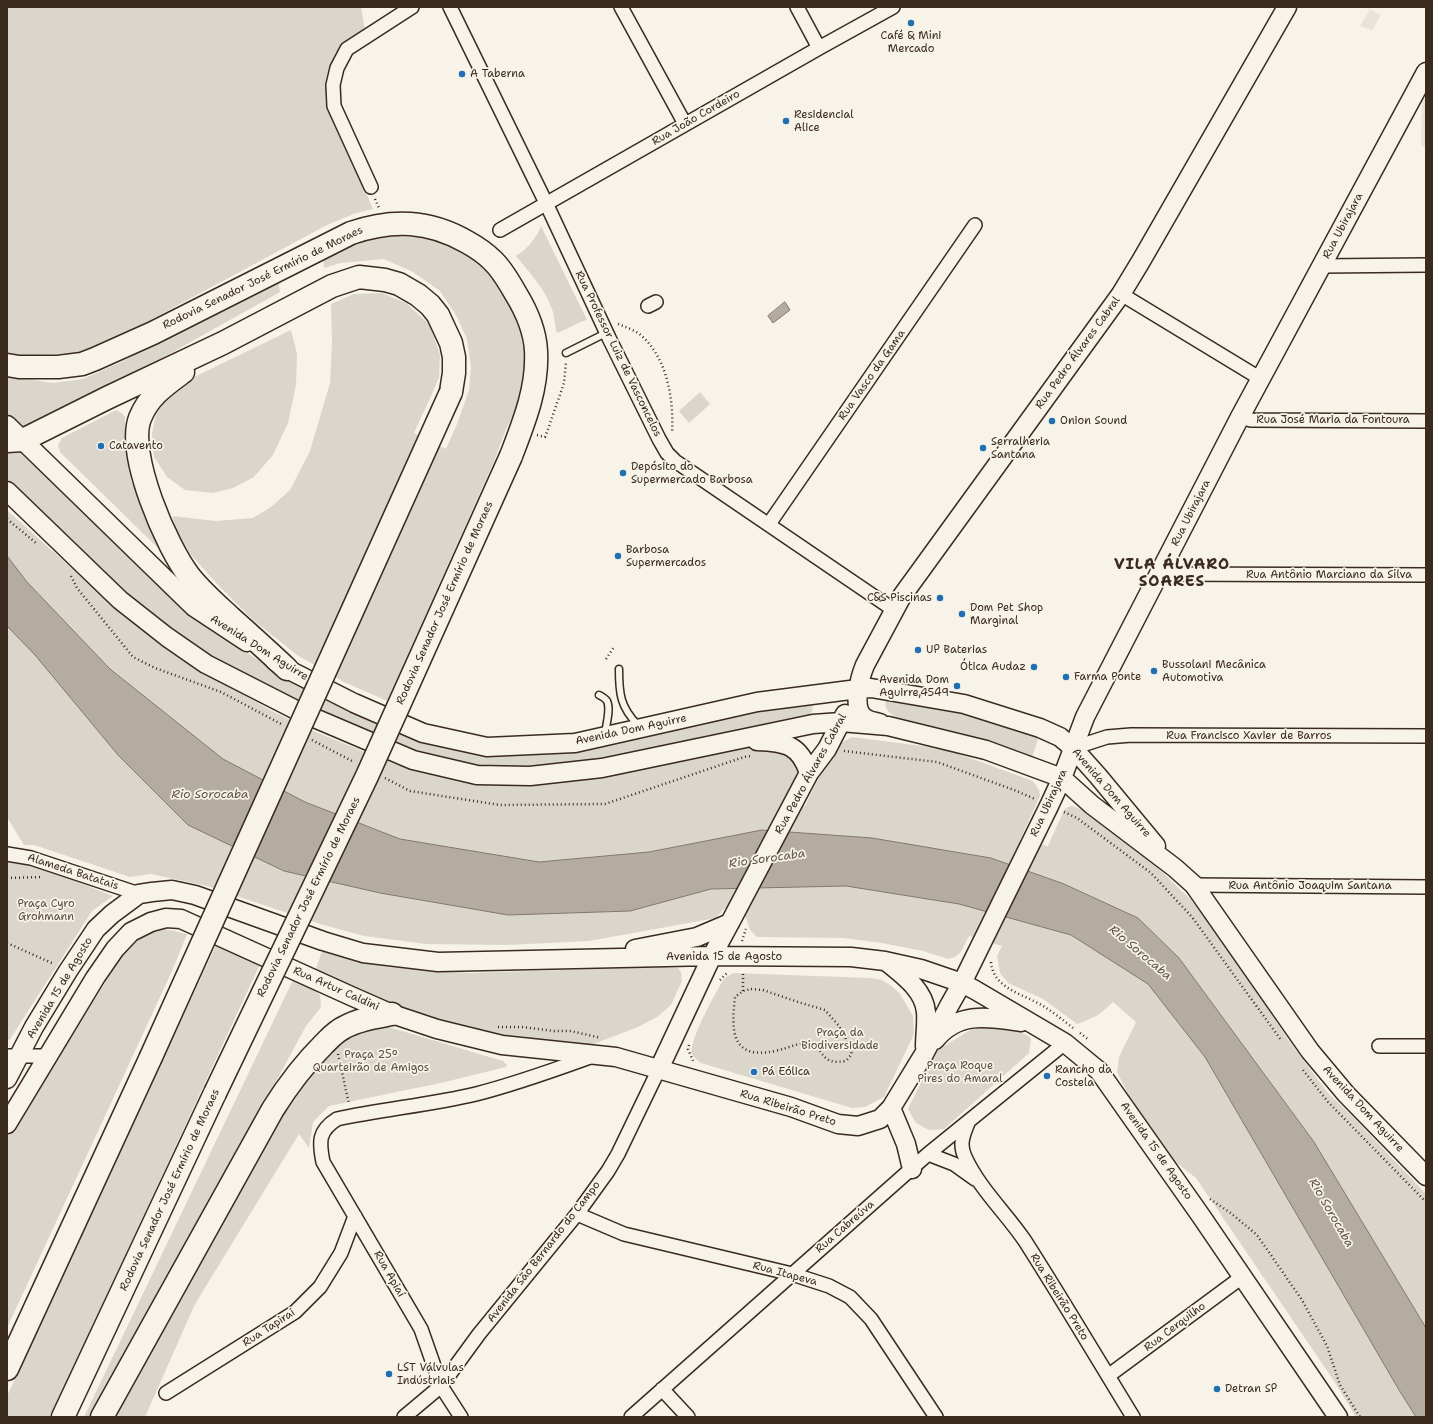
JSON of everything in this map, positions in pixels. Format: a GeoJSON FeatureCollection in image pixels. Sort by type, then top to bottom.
{"type":"FeatureCollection","features":[{"type":"Feature","properties":{"kind":"highway","name":"Rodovia Senador José Ermírio de Moraes"},"geometry":{"type":"LineString","coordinates":[[7,365],[19,367],[58,367],[82,364],[153,332],[351,232],[370,226],[410,223],[431,226],[454,234],[474,246],[492,260],[508,280],[524,306],[534,335],[536,350],[536,371],[533,391],[511,456],[368,776],[215,1093],[63,1417]]}},
{"type":"Feature","properties":{"kind":"highway"},"geometry":{"type":"LineString","coordinates":[[7,1369],[150,1059],[451,392],[454,373],[454,357],[451,343],[438,315],[430,305],[410,290],[399,284],[385,280],[359,277],[332,286],[223,343],[15,440]]}},
{"type":"Feature","properties":{"kind":"highway"},"geometry":{"type":"LineString","coordinates":[[223,343],[152,396],[140,419],[137,431],[138,454],[144,482],[169,543],[190,576],[218,605],[288,669]]}},
{"type":"Feature","properties":{"kind":"highway"},"geometry":{"type":"LineString","coordinates":[[102,1417],[273,1109],[288,1085],[314,1054],[333,1034],[343,1027],[354,1022],[392,1014]]}},
{"type":"Feature","properties":{"kind":"main road","name":"Rua Pedro Álvares Cabral"},"geometry":{"type":"LineString","coordinates":[[888,726],[865,718],[861,714],[858,689],[860,675],[865,664],[894,610],[902,596],[1121,294],[1287,7]]}},
{"type":"Feature","properties":{"kind":"main road","name":"Rua Ubirajara"},"geometry":{"type":"LineString","coordinates":[[962,983],[1062,778],[1085,717],[1240,417],[1426,72]]}},
{"type":"Feature","properties":{"kind":"main road","name":"Avenida Dom Aguirre"},"geometry":{"type":"LineString","coordinates":[[7,425],[15,440],[194,607],[288,669],[354,703],[423,733],[487,747],[575,742],[604,737],[757,702],[871,688],[964,704],[1040,728],[1060,737],[1073,748],[1098,776],[1175,868]]}},
{"type":"Feature","properties":{"kind":"main road","name":"Avenida Dom Aguirre"},"geometry":{"type":"LineString","coordinates":[[7,492],[120,600],[167,637],[206,664],[298,711],[413,760],[477,775],[530,776],[602,768],[813,724],[841,722],[888,726],[986,750],[1062,778],[1125,831],[1175,868],[1194,885],[1310,1051],[1346,1094],[1426,1176]]}},
{"type":"Feature","properties":{"kind":"main road","name":"Rua Pedro Álvares Cabral"},"geometry":{"type":"LineString","coordinates":[[731,920],[807,778],[827,749],[858,689]]}},
{"type":"Feature","properties":{"kind":"main road"},"geometry":{"type":"LineString","coordinates":[[733,741],[773,742],[796,749],[806,762],[807,778]]}},
{"type":"Feature","properties":{"kind":"main road","name":"Avenida 15 de Agosto"},"geometry":{"type":"LineString","coordinates":[[7,1079],[14,1055],[34,1027],[68,971],[96,929],[112,914],[139,894],[172,890],[195,895],[323,941],[363,953],[438,962],[712,956],[851,957],[886,961],[922,969],[962,983],[1065,1043],[1099,1070],[1338,1417]]}},
{"type":"Feature","properties":{"kind":"main road","name":"Rua Artur Caldini"},"geometry":{"type":"LineString","coordinates":[[7,1124],[95,978],[115,949],[131,932],[151,922],[166,918],[181,919],[304,976],[392,1014],[437,1029],[502,1045],[616,1057],[659,1069]]}},
{"type":"Feature","properties":{"kind":"main road"},"geometry":{"type":"LineString","coordinates":[[659,1069],[712,956],[731,920]]}},
{"type":"Feature","properties":{"kind":"main road"},"geometry":{"type":"LineString","coordinates":[[593,958],[697,937],[731,920]]}},
{"type":"Feature","properties":{"kind":"main road"},"geometry":{"type":"LineString","coordinates":[[886,961],[919,993],[925,1004],[927,1014],[924,1054]]}},
{"type":"Feature","properties":{"kind":"main road","name":"Rua Ribeirão Preto"},"geometry":{"type":"LineString","coordinates":[[659,1069],[791,1107],[838,1124],[858,1126],[880,1119],[891,1108],[924,1054],[948,1006],[962,983]]}},
{"type":"Feature","properties":{"kind":"main road"},"geometry":{"type":"LineString","coordinates":[[924,1054],[939,1035],[949,1026],[958,1021],[993,1018],[1032,1024]]}},
{"type":"Feature","properties":{"kind":"main road"},"geometry":{"type":"LineString","coordinates":[[891,1108],[906,1144],[912,1169]]}},
{"type":"Feature","properties":{"kind":"street"},"geometry":{"type":"LineString","coordinates":[[373,193],[334,106],[333,85],[338,68],[347,49],[412,7]]}},
{"type":"Feature","properties":{"kind":"street","name":"Rua Professor Luiz de Vasconcelos"},"geometry":{"type":"LineString","coordinates":[[450,7],[546,203],[606,333],[667,453],[675,461],[894,610]]}},
{"type":"Feature","properties":{"kind":"street"},"geometry":{"type":"LineString","coordinates":[[621,7],[685,124]]}},
{"type":"Feature","properties":{"kind":"street"},"geometry":{"type":"LineString","coordinates":[[797,7],[819,48]]}},
{"type":"Feature","properties":{"kind":"street","name":"Rua João Cordeiro"},"geometry":{"type":"LineString","coordinates":[[500,230],[893,7]]}},
{"type":"Feature","properties":{"kind":"street","name":"Rua Vasco da Gama"},"geometry":{"type":"LineString","coordinates":[[769,524],[975,225]]}},
{"type":"Feature","properties":{"kind":"street"},"geometry":{"type":"LineString","coordinates":[[1322,266],[1426,265]]}},
{"type":"Feature","properties":{"kind":"street"},"geometry":{"type":"LineString","coordinates":[[1121,294],[1261,379]]}},
{"type":"Feature","properties":{"kind":"street","name":"Rua José Maria da Fontoura"},"geometry":{"type":"LineString","coordinates":[[1240,417],[1251,420],[1426,421]]}},
{"type":"Feature","properties":{"kind":"street","name":"Rua Antônio Marciano da Silva"},"geometry":{"type":"LineString","coordinates":[[1160,574],[1426,575]]}},
{"type":"Feature","properties":{"kind":"street","name":"Rua Francisco Xavier de Barros"},"geometry":{"type":"LineString","coordinates":[[1073,748],[1107,737],[1131,735],[1426,736]]}},
{"type":"Feature","properties":{"kind":"street","name":"Alameda Batatais"},"geometry":{"type":"LineString","coordinates":[[7,854],[31,858],[139,894]]}},
{"type":"Feature","properties":{"kind":"street","name":"Rua Antônio Joaquim Santana"},"geometry":{"type":"LineString","coordinates":[[1194,885],[1426,887]]}},
{"type":"Feature","properties":{"kind":"street","name":"Rua Cabreúva"},"geometry":{"type":"LineString","coordinates":[[631,1417],[928,1154],[1065,1043]]}},
{"type":"Feature","properties":{"kind":"street"},"geometry":{"type":"LineString","coordinates":[[1379,1046],[1426,1046]]}},
{"type":"Feature","properties":{"kind":"street"},"geometry":{"type":"LineString","coordinates":[[14,1055],[49,1056]]}},
{"type":"Feature","properties":{"kind":"street","name":"Rua Artur Caldini"},"geometry":{"type":"LineString","coordinates":[[322,1133],[329,1124],[337,1119],[477,1094],[596,1055]]}},
{"type":"Feature","properties":{"kind":"street","name":"Avenida São Bernardo do Campo"},"geometry":{"type":"LineString","coordinates":[[404,1417],[441,1386],[479,1334],[577,1214],[614,1160],[659,1069]]}},
{"type":"Feature","properties":{"kind":"street","name":"Rua Ribeirão Preto"},"geometry":{"type":"LineString","coordinates":[[968,1121],[961,1137],[964,1157],[980,1182],[1024,1240],[1133,1417]]}},
{"type":"Feature","properties":{"kind":"street","name":"Rua Apiaí"},"geometry":{"type":"LineString","coordinates":[[322,1133],[320,1146],[323,1162],[421,1329],[441,1386],[461,1417]]}},
{"type":"Feature","properties":{"kind":"street","name":"Rua Ribeirão Preto"},"geometry":{"type":"LineString","coordinates":[[928,1154],[954,1164],[980,1182]]}},
{"type":"Feature","properties":{"kind":"street","name":"Rua Itapeva"},"geometry":{"type":"LineString","coordinates":[[577,1214],[624,1234],[792,1274],[829,1286],[850,1297],[870,1319],[936,1417]]}},
{"type":"Feature","properties":{"kind":"street","name":"Rua Tapirai"},"geometry":{"type":"LineString","coordinates":[[166,1393],[295,1312],[320,1287],[337,1260],[355,1216]]}},
{"type":"Feature","properties":{"kind":"street","name":"Rua Cerquilho"},"geometry":{"type":"LineString","coordinates":[[1108,1376],[1242,1277]]}},
{"type":"Feature","properties":{"kind":"street"},"geometry":{"type":"LineString","coordinates":[[662,1389],[688,1417]]}},
{"type":"Feature","properties":{"kind":"lane"},"geometry":{"type":"LineString","coordinates":[[566,353],[606,333]]}},
{"type":"Feature","properties":{"kind":"lane"},"geometry":{"type":"LineString","coordinates":[[619,669],[619,691],[624,706],[631,719],[641,728]]}},
{"type":"Feature","properties":{"kind":"lane"},"geometry":{"type":"LineString","coordinates":[[598,694],[606,700],[608,704],[604,737]]}},
{"type":"Feature","properties":{"kind":"path"},"geometry":{"type":"LineString","coordinates":[[373,193],[379,208]]}},
{"type":"Feature","properties":{"kind":"path"},"geometry":{"type":"LineString","coordinates":[[601,320],[629,328],[637,333],[648,342],[661,364],[668,385],[672,413],[671,438],[667,453]]}},
{"type":"Feature","properties":{"kind":"path"},"geometry":{"type":"LineString","coordinates":[[521,428],[544,437],[559,401],[564,383],[566,353]]}},
{"type":"Feature","properties":{"kind":"path"},"geometry":{"type":"LineString","coordinates":[[7,519],[36,543]]}},
{"type":"Feature","properties":{"kind":"path"},"geometry":{"type":"LineString","coordinates":[[70,572],[77,588],[133,657],[155,668],[221,692],[286,726]]}},
{"type":"Feature","properties":{"kind":"path"},"geometry":{"type":"LineString","coordinates":[[606,659],[614,648]]}},
{"type":"Feature","properties":{"kind":"path"},"geometry":{"type":"LineString","coordinates":[[306,737],[355,762]]}},
{"type":"Feature","properties":{"kind":"path"},"geometry":{"type":"LineString","coordinates":[[827,749],[937,762],[1014,790],[1046,812],[1077,818],[1150,873],[1192,917],[1283,1043]]}},
{"type":"Feature","properties":{"kind":"path"},"geometry":{"type":"LineString","coordinates":[[382,777],[410,791],[500,805],[605,804],[744,757],[751,756]]}},
{"type":"Feature","properties":{"kind":"path"},"geometry":{"type":"LineString","coordinates":[[7,943],[68,971]]}},
{"type":"Feature","properties":{"kind":"path"},"geometry":{"type":"LineString","coordinates":[[743,991],[743,969],[749,969]]}},
{"type":"Feature","properties":{"kind":"path"},"geometry":{"type":"LineString","coordinates":[[718,983],[727,972],[732,970]]}},
{"type":"Feature","properties":{"kind":"path"},"geometry":{"type":"LineString","coordinates":[[752,989],[763,990],[826,1010],[839,1026],[852,1050],[851,1056],[846,1061],[836,1062],[824,1057],[814,1043],[799,1043],[776,1051],[764,1052],[749,1051],[743,1048],[736,1040],[733,1013],[735,997],[743,991],[752,989]]}},
{"type":"Feature","properties":{"kind":"path"},"geometry":{"type":"LineString","coordinates":[[333,1034],[352,1116]]}},
{"type":"Feature","properties":{"kind":"path"},"geometry":{"type":"LineString","coordinates":[[689,1040],[688,1049],[694,1063]]}},
{"type":"Feature","properties":{"kind":"path"},"geometry":{"type":"LineString","coordinates":[[1300,1066],[1328,1102],[1426,1202]]}},
{"type":"Feature","properties":{"kind":"shaded area"},"geometry":{"type":"Polygon","coordinates":[[[1370,9],[1381,15],[1372,30],[1360,26],[1370,9]]]}},
{"type":"Feature","properties":{"kind":"shaded area"},"geometry":{"type":"Polygon","coordinates":[[[1422,98],[1426,98],[1426,146],[1421,146],[1422,98]]]}},
{"type":"Feature","properties":{"kind":"green space"},"geometry":{"type":"Polygon","coordinates":[[[7,7],[361,7],[365,30],[342,47],[329,67],[325,84],[329,108],[373,209],[356,213],[327,225],[102,346],[86,352],[40,355],[34,357],[7,354],[7,7]]]}},
{"type":"Feature","properties":{"kind":"green space"},"geometry":{"type":"Polygon","coordinates":[[[541,226],[587,320],[557,333],[553,312],[546,296],[516,256],[531,243],[541,226]]]}},
{"type":"Feature","properties":{"kind":"green space"},"geometry":{"type":"Polygon","coordinates":[[[396,236],[432,239],[461,250],[490,273],[509,300],[521,333],[525,364],[522,397],[506,429],[495,459],[387,701],[344,682],[297,655],[253,620],[191,555],[177,531],[172,516],[216,521],[253,518],[271,507],[290,490],[310,451],[330,383],[332,342],[331,304],[354,294],[382,293],[406,303],[430,325],[440,355],[439,377],[414,433],[446,449],[469,390],[471,367],[467,339],[456,315],[440,291],[413,272],[384,259],[340,263],[324,268],[323,254],[359,241],[396,236]]]}},
{"type":"Feature","properties":{"kind":"green space"},"geometry":{"type":"Polygon","coordinates":[[[278,280],[280,292],[94,396],[25,427],[19,425],[7,413],[7,376],[53,383],[83,379],[121,362],[278,280]]]}},
{"type":"Feature","properties":{"kind":"green space"},"geometry":{"type":"Polygon","coordinates":[[[291,330],[297,354],[296,385],[288,423],[273,455],[254,477],[233,488],[213,493],[185,490],[167,477],[154,457],[152,433],[156,415],[166,399],[188,380],[291,330]]]}},
{"type":"Feature","properties":{"kind":"green space"},"geometry":{"type":"Polygon","coordinates":[[[700,392],[710,404],[689,423],[679,411],[700,392]]]}},
{"type":"Feature","properties":{"kind":"green space"},"geometry":{"type":"Polygon","coordinates":[[[116,410],[122,413],[125,417],[125,448],[131,481],[147,518],[164,551],[160,550],[60,452],[58,445],[62,438],[116,410]]]}},
{"type":"Feature","properties":{"kind":"green space"},"geometry":{"type":"Polygon","coordinates":[[[23,449],[205,624],[255,658],[303,683],[481,750],[748,711],[813,704],[812,712],[810,715],[672,746],[594,761],[528,768],[483,767],[409,748],[298,701],[208,656],[180,636],[133,599],[72,544],[7,480],[7,451],[23,449]]]}},
{"type":"Feature","properties":{"kind":"green space"},"geometry":{"type":"Polygon","coordinates":[[[7,510],[111,604],[160,644],[214,678],[272,711],[306,728],[397,765],[431,774],[477,783],[754,746],[777,748],[797,761],[797,777],[780,809],[805,806],[826,763],[837,745],[852,737],[945,749],[1033,781],[1039,790],[1040,796],[1020,840],[1048,846],[1064,810],[1072,806],[1088,812],[1161,871],[1191,900],[1237,962],[1289,1041],[1328,1093],[1353,1117],[1426,1194],[1426,1417],[1356,1417],[1334,1381],[1196,1178],[1168,1156],[1130,1098],[1117,1072],[1119,1057],[1136,1022],[1113,1002],[1096,1016],[1077,1024],[1043,999],[1008,983],[1000,973],[997,956],[1002,946],[969,936],[961,952],[955,957],[948,959],[923,951],[882,943],[843,938],[757,937],[750,930],[745,915],[747,909],[724,909],[716,918],[589,941],[507,945],[426,944],[364,936],[320,924],[207,886],[151,874],[130,877],[34,845],[24,845],[7,817],[7,510]]]}},
{"type":"Feature","properties":{"kind":"green space"},"geometry":{"type":"Polygon","coordinates":[[[888,696],[955,708],[1040,734],[1032,757],[973,737],[901,719],[890,713],[886,707],[886,700],[888,696]]]}},
{"type":"Feature","properties":{"kind":"green space","name":"Praça Cyro Grohmann"},"geometry":{"type":"Polygon","coordinates":[[[7,859],[38,866],[113,896],[92,911],[9,1041],[7,1037],[7,859]]]}},
{"type":"Feature","properties":{"kind":"green space"},"geometry":{"type":"Polygon","coordinates":[[[165,929],[187,934],[172,971],[7,1328],[7,1137],[25,1114],[123,954],[145,934],[165,929]]]}},
{"type":"Feature","properties":{"kind":"green space"},"geometry":{"type":"Polygon","coordinates":[[[218,941],[261,962],[50,1417],[7,1417],[7,1396],[218,941]]]}},
{"type":"Feature","properties":{"kind":"green space"},"geometry":{"type":"Polygon","coordinates":[[[322,951],[387,967],[469,973],[664,967],[678,968],[681,972],[682,981],[671,1005],[657,1017],[638,1027],[591,1045],[529,1040],[484,1035],[413,1012],[316,969],[322,951]]]}},
{"type":"Feature","properties":{"kind":"green space","name":"Praça da Biodiversidade"},"geometry":{"type":"Polygon","coordinates":[[[734,973],[870,978],[882,980],[893,987],[900,994],[913,1016],[914,1034],[884,1097],[865,1107],[852,1108],[701,1063],[692,1054],[694,1039],[698,1028],[723,980],[734,973]]]}},
{"type":"Feature","properties":{"kind":"green space"},"geometry":{"type":"Polygon","coordinates":[[[293,980],[309,986],[320,995],[321,1007],[306,1026],[94,1417],[84,1417],[293,980]]]}},
{"type":"Feature","properties":{"kind":"green space","name":"Praça Roque Pires do Amaral"},"geometry":{"type":"Polygon","coordinates":[[[996,1024],[1016,1029],[1031,1038],[1029,1053],[944,1129],[929,1130],[916,1123],[908,1109],[936,1051],[972,1029],[996,1024]]]}},
{"type":"Feature","properties":{"kind":"green space","name":"Praça 25º Quarteirão de Amigos"},"geometry":{"type":"Polygon","coordinates":[[[382,1025],[503,1061],[507,1065],[506,1067],[445,1082],[329,1106],[313,1122],[309,1148],[299,1134],[195,1304],[145,1417],[113,1417],[274,1118],[307,1074],[348,1033],[382,1025]]]}},
{"type":"Feature","properties":{"kind":"water"},"geometry":{"type":"Polygon","coordinates":[[[785,302],[790,310],[773,323],[768,316],[785,302]]]}},
{"type":"Feature","properties":{"kind":"water","name":"Rio Sorocaba"},"geometry":{"type":"Polygon","coordinates":[[[7,556],[27,582],[110,669],[223,759],[305,802],[400,839],[539,862],[649,852],[762,830],[872,838],[991,858],[1064,884],[1138,918],[1179,958],[1314,1142],[1426,1328],[1426,1417],[1416,1417],[1399,1390],[1205,1057],[1148,984],[1071,935],[959,904],[846,886],[711,889],[630,911],[508,915],[380,893],[284,871],[188,825],[118,755],[35,655],[7,626],[7,556]]]}},
{"type":"Feature","properties":{"kind":"place","name":"Café & Mini Mercado"},"geometry":{"type":"Point","coordinates":[911,23]}},
{"type":"Feature","properties":{"kind":"place","name":"A Taberna"},"geometry":{"type":"Point","coordinates":[462,74]}},
{"type":"Feature","properties":{"kind":"place","name":"Residencial Alice"},"geometry":{"type":"Point","coordinates":[786,121]}},
{"type":"Feature","properties":{"kind":"place","name":"Onion Sound"},"geometry":{"type":"Point","coordinates":[1052,421]}},
{"type":"Feature","properties":{"kind":"place","name":"Catavento"},"geometry":{"type":"Point","coordinates":[101,446]}},
{"type":"Feature","properties":{"kind":"place","name":"Serralheria Santana"},"geometry":{"type":"Point","coordinates":[983,448]}},
{"type":"Feature","properties":{"kind":"place","name":"Depósito do Supermercado Barbosa"},"geometry":{"type":"Point","coordinates":[623,473]}},
{"type":"Feature","properties":{"kind":"place","name":"Barbosa Supermercados"},"geometry":{"type":"Point","coordinates":[618,556]}},
{"type":"Feature","properties":{"kind":"place","name":"C&S Piscinas"},"geometry":{"type":"Point","coordinates":[940,598]}},
{"type":"Feature","properties":{"kind":"place","name":"Dom Pet Shop Marginal"},"geometry":{"type":"Point","coordinates":[962,614]}},
{"type":"Feature","properties":{"kind":"place","name":"UP Baterias"},"geometry":{"type":"Point","coordinates":[918,650]}},
{"type":"Feature","properties":{"kind":"place","name":"Ótica Audaz"},"geometry":{"type":"Point","coordinates":[1034,667]}},
{"type":"Feature","properties":{"kind":"place","name":"Bussolani Mecânica Automotiva"},"geometry":{"type":"Point","coordinates":[1154,671]}},
{"type":"Feature","properties":{"kind":"place","name":"Farma Ponte"},"geometry":{"type":"Point","coordinates":[1066,677]}},
{"type":"Feature","properties":{"kind":"place","name":"Avenida Dom Aguirre,4549"},"geometry":{"type":"Point","coordinates":[957,686]}},
{"type":"Feature","properties":{"kind":"place","name":"Pá Eólica"},"geometry":{"type":"Point","coordinates":[754,1072]}},
{"type":"Feature","properties":{"kind":"place","name":"Rancho da Costela"},"geometry":{"type":"Point","coordinates":[1047,1076]}},
{"type":"Feature","properties":{"kind":"place","name":"LST Válvulas Indústriais"},"geometry":{"type":"Point","coordinates":[389,1374]}},
{"type":"Feature","properties":{"kind":"place","name":"Detran SP"},"geometry":{"type":"Point","coordinates":[1217,1389]}},
{"type":"Feature","properties":{"kind":"district","name":"VILA ÁLVARO SOARES"},"geometry":{"type":"Point","coordinates":[1172,574]}}]}
